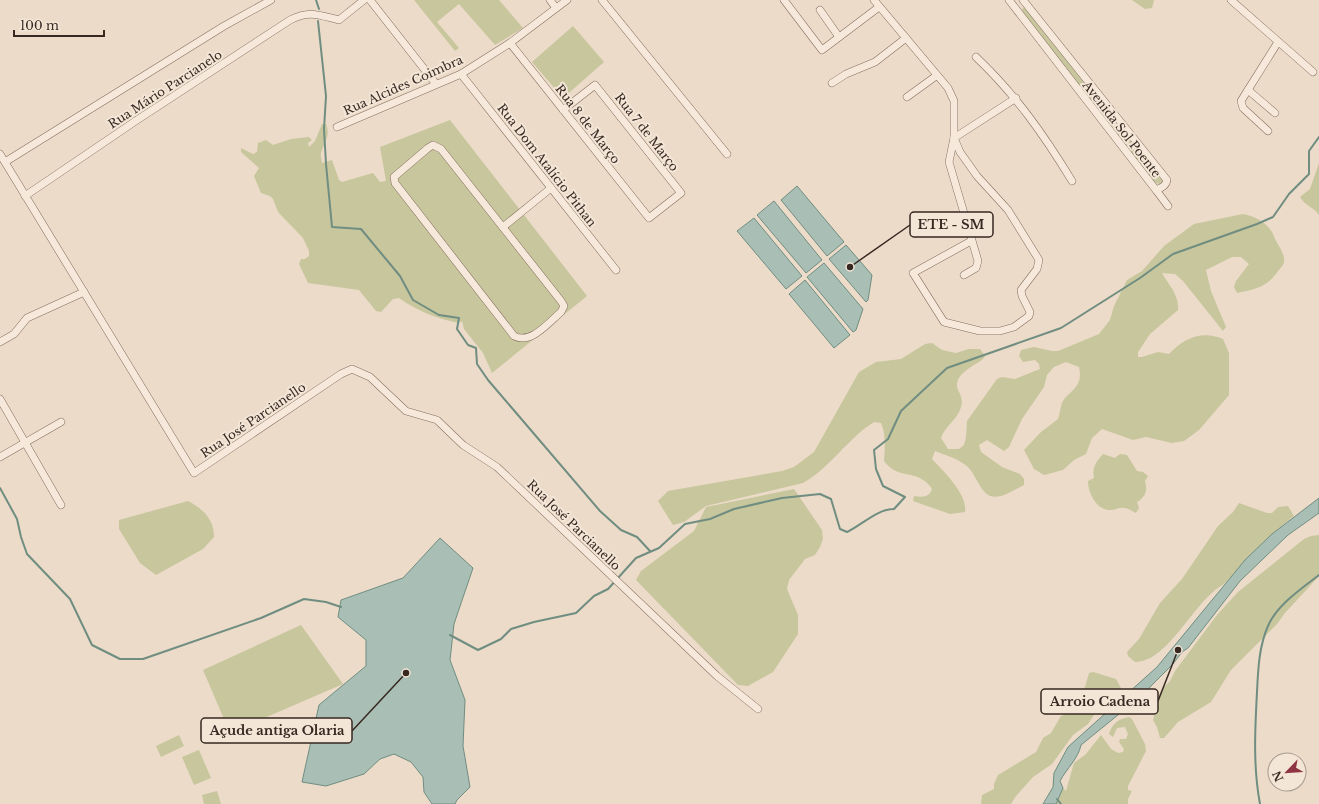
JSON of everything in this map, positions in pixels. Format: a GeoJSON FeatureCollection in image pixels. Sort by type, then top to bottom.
{"type":"FeatureCollection","features":[{"type":"Feature","properties":{"kind":"street"},"geometry":{"type":"LineString","coordinates":[[5,162],[224,26],[271,0]]}},
{"type":"Feature","properties":{"kind":"street","name":"Rua Mário Parcianelo"},"geometry":{"type":"LineString","coordinates":[[26,196],[137,120],[290,20],[302,14],[322,16],[338,20],[364,0]]}},
{"type":"Feature","properties":{"kind":"street"},"geometry":{"type":"LineString","coordinates":[[370,0],[436,84]]}},
{"type":"Feature","properties":{"kind":"street"},"geometry":{"type":"LineString","coordinates":[[550,0],[556,8]]}},
{"type":"Feature","properties":{"kind":"street","name":"Rua Alcides Coimbra"},"geometry":{"type":"LineString","coordinates":[[337,127],[461,74],[510,43],[567,0]]}},
{"type":"Feature","properties":{"kind":"street"},"geometry":{"type":"LineString","coordinates":[[602,0],[727,154]]}},
{"type":"Feature","properties":{"kind":"street"},"geometry":{"type":"LineString","coordinates":[[874,0],[936,76],[948,88],[954,101],[954,138],[949,162],[978,265],[964,276]]}},
{"type":"Feature","properties":{"kind":"street"},"geometry":{"type":"LineString","coordinates":[[1012,3],[1023,0]]}},
{"type":"Feature","properties":{"kind":"street","name":"Avenida Sol Poente"},"geometry":{"type":"LineString","coordinates":[[1012,3],[1156,190],[1166,184],[1167,180],[1023,0]]}},
{"type":"Feature","properties":{"kind":"street"},"geometry":{"type":"LineString","coordinates":[[1231,0],[1313,72]]}},
{"type":"Feature","properties":{"kind":"street"},"geometry":{"type":"LineString","coordinates":[[786,1],[822,50],[879,7]]}},
{"type":"Feature","properties":{"kind":"street"},"geometry":{"type":"LineString","coordinates":[[820,10],[839,37]]}},
{"type":"Feature","properties":{"kind":"street"},"geometry":{"type":"LineString","coordinates":[[832,83],[846,74],[875,62],[906,38]]}},
{"type":"Feature","properties":{"kind":"street"},"geometry":{"type":"LineString","coordinates":[[1268,131],[1241,105],[1241,101],[1278,42]]}},
{"type":"Feature","properties":{"kind":"street","name":"Rua 8 de Março"},"geometry":{"type":"LineString","coordinates":[[510,43],[649,218]]}},
{"type":"Feature","properties":{"kind":"street"},"geometry":{"type":"LineString","coordinates":[[976,57],[1016,98],[1039,129],[1072,182]]}},
{"type":"Feature","properties":{"kind":"street","name":"Rua Dom Atalício Pithan"},"geometry":{"type":"LineString","coordinates":[[461,74],[616,270]]}},
{"type":"Feature","properties":{"kind":"street"},"geometry":{"type":"LineString","coordinates":[[906,97],[936,76]]}},
{"type":"Feature","properties":{"kind":"street","name":"Rua 7 de Março"},"geometry":{"type":"LineString","coordinates":[[563,110],[595,85],[600,91],[681,193],[649,218]]}},
{"type":"Feature","properties":{"kind":"street"},"geometry":{"type":"LineString","coordinates":[[1248,90],[1275,113]]}},
{"type":"Feature","properties":{"kind":"street"},"geometry":{"type":"LineString","coordinates":[[954,138],[1016,98]]}},
{"type":"Feature","properties":{"kind":"street"},"geometry":{"type":"LineString","coordinates":[[1110,131],[1120,122]]}},
{"type":"Feature","properties":{"kind":"street"},"geometry":{"type":"LineString","coordinates":[[954,138],[960,152],[978,176],[1008,210],[1038,260],[1037,269],[1021,290],[1022,296],[1030,312],[1029,316],[1014,327],[1000,331],[980,331],[944,322],[913,273],[971,241]]}},
{"type":"Feature","properties":{"kind":"street"},"geometry":{"type":"LineString","coordinates":[[434,146],[441,149],[503,227],[564,306],[561,312],[529,338],[520,340],[514,336],[397,188],[394,177],[428,148],[434,146]]}},
{"type":"Feature","properties":{"kind":"street","name":"Rua José Parcianello"},"geometry":{"type":"LineString","coordinates":[[0,154],[194,473],[352,369],[370,377],[406,411],[436,420],[463,445],[497,467],[717,676],[758,709]]}},
{"type":"Feature","properties":{"kind":"street"},"geometry":{"type":"LineString","coordinates":[[503,227],[551,188]]}},
{"type":"Feature","properties":{"kind":"street"},"geometry":{"type":"LineString","coordinates":[[1156,190],[1168,206]]}},
{"type":"Feature","properties":{"kind":"street"},"geometry":{"type":"LineString","coordinates":[[0,342],[14,334],[27,318],[84,292]]}},
{"type":"Feature","properties":{"kind":"street"},"geometry":{"type":"LineString","coordinates":[[0,399],[61,505]]}},
{"type":"Feature","properties":{"kind":"street"},"geometry":{"type":"LineString","coordinates":[[0,457],[61,422]]}},
{"type":"Feature","properties":{"kind":"shaded area"},"geometry":{"type":"Polygon","coordinates":[[[414,0],[499,0],[523,28],[495,45],[459,4],[437,22],[459,48],[455,51],[414,0]]]}},
{"type":"Feature","properties":{"kind":"shaded area"},"geometry":{"type":"Polygon","coordinates":[[[1132,0],[1154,0],[1152,8],[1145,9],[1132,0]]]}},
{"type":"Feature","properties":{"kind":"shaded area"},"geometry":{"type":"Polygon","coordinates":[[[1024,7],[1113,119],[1113,126],[1110,127],[1023,14],[1022,10],[1024,7]]]}},
{"type":"Feature","properties":{"kind":"shaded area"},"geometry":{"type":"Polygon","coordinates":[[[573,26],[604,62],[563,98],[532,62],[573,26]]]}},
{"type":"Feature","properties":{"kind":"shaded area"},"geometry":{"type":"Polygon","coordinates":[[[450,120],[587,296],[492,373],[483,353],[464,329],[462,321],[459,323],[436,317],[420,311],[399,298],[393,299],[381,312],[376,311],[359,290],[308,283],[299,264],[301,259],[305,259],[309,256],[309,251],[303,238],[278,212],[273,199],[270,196],[261,193],[254,176],[259,168],[241,152],[241,148],[253,154],[257,152],[258,143],[266,140],[273,145],[291,139],[309,137],[312,140],[308,143],[309,147],[315,141],[322,124],[326,124],[328,132],[321,154],[322,163],[332,160],[339,180],[342,182],[373,173],[380,182],[386,181],[380,147],[450,120]]]}},
{"type":"Feature","properties":{"kind":"shaded area"},"geometry":{"type":"Polygon","coordinates":[[[1120,131],[1125,132],[1163,179],[1160,184],[1153,182],[1117,137],[1120,131]]]}},
{"type":"Feature","properties":{"kind":"shaded area"},"geometry":{"type":"Polygon","coordinates":[[[1319,163],[1319,215],[1300,197],[1310,189],[1319,163]]]}},
{"type":"Feature","properties":{"kind":"shaded area"},"geometry":{"type":"Polygon","coordinates":[[[797,186],[844,242],[827,256],[781,200],[797,186]]]}},
{"type":"Feature","properties":{"kind":"shaded area"},"geometry":{"type":"Polygon","coordinates":[[[774,201],[822,260],[806,273],[757,215],[774,201]]]}},
{"type":"Feature","properties":{"kind":"shaded area"},"geometry":{"type":"Polygon","coordinates":[[[1243,214],[1254,217],[1263,222],[1273,234],[1284,257],[1283,265],[1275,276],[1266,284],[1237,293],[1234,287],[1236,281],[1249,264],[1241,257],[1232,257],[1206,270],[1211,291],[1226,327],[1223,331],[1183,281],[1175,274],[1162,273],[1177,299],[1178,310],[1150,334],[1138,352],[1138,357],[1158,352],[1169,354],[1175,348],[1194,337],[1208,335],[1223,339],[1229,353],[1229,395],[1199,430],[1184,441],[1172,443],[1146,437],[1133,440],[1102,429],[1092,438],[1086,454],[1074,460],[1063,470],[1044,475],[1034,469],[1024,450],[1041,432],[1058,419],[1064,399],[1074,389],[1079,380],[1079,367],[1066,362],[1054,367],[1047,375],[1044,387],[1022,419],[1009,447],[1004,451],[987,440],[979,445],[981,452],[1002,467],[1020,474],[1024,479],[1024,485],[1001,496],[994,497],[988,495],[980,486],[969,468],[954,458],[935,451],[932,459],[959,490],[965,505],[965,512],[950,514],[913,501],[914,496],[923,497],[929,494],[932,489],[918,477],[894,470],[884,461],[885,442],[883,427],[881,423],[874,422],[856,436],[813,477],[803,483],[706,506],[684,522],[673,525],[658,501],[668,491],[782,471],[794,467],[814,452],[859,372],[876,362],[901,359],[925,344],[932,343],[942,350],[956,353],[969,349],[980,349],[985,356],[961,375],[958,380],[957,385],[962,402],[961,407],[941,438],[948,449],[959,449],[964,445],[967,421],[997,379],[1002,377],[1015,379],[1040,369],[1039,364],[1035,360],[1023,362],[1019,356],[1021,350],[1034,347],[1058,351],[1099,334],[1110,320],[1114,306],[1127,280],[1142,271],[1164,246],[1194,224],[1243,214]]]}},
{"type":"Feature","properties":{"kind":"shaded area"},"geometry":{"type":"Polygon","coordinates":[[[754,218],[802,276],[786,289],[737,231],[754,218]]]}},
{"type":"Feature","properties":{"kind":"shaded area"},"geometry":{"type":"Polygon","coordinates":[[[846,245],[872,275],[868,300],[866,302],[829,259],[846,245]]]}},
{"type":"Feature","properties":{"kind":"shaded area"},"geometry":{"type":"Polygon","coordinates":[[[824,263],[863,309],[856,330],[853,332],[807,277],[824,263]]]}},
{"type":"Feature","properties":{"kind":"shaded area"},"geometry":{"type":"Polygon","coordinates":[[[805,280],[850,335],[834,348],[789,294],[805,280]]]}},
{"type":"Feature","properties":{"kind":"shaded area"},"geometry":{"type":"Polygon","coordinates":[[[1103,454],[1115,458],[1120,454],[1127,455],[1137,471],[1143,472],[1148,476],[1145,481],[1145,493],[1137,502],[1139,508],[1136,513],[1126,508],[1106,510],[1094,500],[1088,486],[1088,481],[1094,478],[1095,465],[1103,454]]]}},
{"type":"Feature","properties":{"kind":"shaded area"},"geometry":{"type":"Polygon","coordinates":[[[794,489],[822,530],[823,539],[815,555],[805,559],[789,580],[787,589],[798,615],[798,634],[773,672],[748,686],[738,685],[636,580],[641,571],[694,531],[706,507],[794,489]]]}},
{"type":"Feature","properties":{"kind":"shaded area"},"geometry":{"type":"Polygon","coordinates":[[[1319,498],[1319,513],[1288,535],[1240,581],[1188,648],[1182,652],[1173,664],[1150,687],[1145,695],[1135,701],[1081,745],[1075,759],[1060,781],[1063,788],[1056,804],[1043,804],[1053,787],[1054,773],[1068,747],[1157,667],[1245,560],[1272,534],[1319,498]]]}},
{"type":"Feature","properties":{"kind":"shaded area"},"geometry":{"type":"Polygon","coordinates":[[[188,501],[207,515],[212,525],[214,537],[203,549],[156,575],[140,563],[119,529],[119,520],[188,501]]]}},
{"type":"Feature","properties":{"kind":"shaded area"},"geometry":{"type":"Polygon","coordinates":[[[1239,503],[1267,513],[1272,513],[1278,507],[1288,506],[1294,516],[1272,534],[1224,584],[1202,603],[1170,642],[1159,652],[1147,659],[1135,662],[1128,656],[1127,652],[1139,639],[1160,603],[1182,579],[1218,526],[1233,512],[1239,503]]]}},
{"type":"Feature","properties":{"kind":"shaded area"},"geometry":{"type":"Polygon","coordinates":[[[1319,535],[1319,576],[1285,613],[1277,624],[1231,670],[1211,702],[1178,722],[1164,738],[1160,738],[1153,720],[1159,695],[1217,615],[1238,592],[1304,539],[1319,535]]]}},
{"type":"Feature","properties":{"kind":"shaded area"},"geometry":{"type":"Polygon","coordinates":[[[440,538],[473,568],[454,624],[450,660],[465,700],[463,746],[470,787],[455,804],[432,804],[424,792],[423,777],[411,762],[394,754],[380,759],[364,774],[326,786],[302,782],[319,705],[366,666],[366,640],[338,617],[341,600],[403,578],[440,538]]]}},
{"type":"Feature","properties":{"kind":"shaded area"},"geometry":{"type":"Polygon","coordinates":[[[301,625],[343,684],[230,733],[203,670],[301,625]]]}},
{"type":"Feature","properties":{"kind":"shaded area"},"geometry":{"type":"Polygon","coordinates":[[[1093,672],[1116,679],[1122,690],[1121,694],[1113,702],[1104,703],[1100,706],[1088,724],[1073,735],[1052,764],[1033,777],[1011,804],[981,804],[982,795],[994,789],[994,784],[998,775],[1036,752],[1043,738],[1051,733],[1061,716],[1066,714],[1077,693],[1085,687],[1089,673],[1093,672]]]}},
{"type":"Feature","properties":{"kind":"shaded area"},"geometry":{"type":"Polygon","coordinates":[[[1129,717],[1132,719],[1145,744],[1146,751],[1128,786],[1128,790],[1132,791],[1128,799],[1128,804],[1056,804],[1063,788],[1066,791],[1074,763],[1086,754],[1101,735],[1111,749],[1118,753],[1123,752],[1124,749],[1119,742],[1120,739],[1126,739],[1128,734],[1125,727],[1117,728],[1113,737],[1109,734],[1116,722],[1129,717]]]}},
{"type":"Feature","properties":{"kind":"shaded area"},"geometry":{"type":"Polygon","coordinates":[[[179,735],[184,746],[161,757],[156,746],[179,735]]]}},
{"type":"Feature","properties":{"kind":"shaded area"},"geometry":{"type":"Polygon","coordinates":[[[199,750],[211,778],[194,785],[182,757],[199,750]]]}},
{"type":"Feature","properties":{"kind":"shaded area"},"geometry":{"type":"Polygon","coordinates":[[[217,791],[221,804],[204,804],[202,795],[217,791]]]}},
{"type":"Feature","properties":{"kind":"waterway"},"geometry":{"type":"LineString","coordinates":[[316,0],[319,9]]}},
{"type":"Feature","properties":{"kind":"waterway"},"geometry":{"type":"LineString","coordinates":[[318,21],[326,96],[324,129],[332,227],[361,229],[400,276],[413,300],[439,315],[459,318],[457,329],[468,345],[476,348],[477,364],[488,380],[600,511],[621,530],[637,537],[650,551]]}},
{"type":"Feature","properties":{"kind":"waterway"},"geometry":{"type":"LineString","coordinates":[[450,635],[478,650],[501,639],[511,629],[534,622],[576,613],[594,596],[608,589],[636,558],[659,548],[685,524],[710,519],[734,509],[782,498],[820,494],[831,499],[840,529],[847,532],[876,514],[894,509],[905,497],[883,486],[876,469],[874,450],[888,439],[901,411],[947,368],[1061,328],[1140,278],[1173,254],[1273,217],[1289,194],[1309,174],[1309,151],[1319,137]]}},
{"type":"Feature","properties":{"kind":"waterway"},"geometry":{"type":"LineString","coordinates":[[0,488],[17,519],[27,554],[70,599],[92,645],[120,659],[143,659],[261,618],[304,599],[326,602],[341,607]]}},
{"type":"Feature","properties":{"kind":"waterway"},"geometry":{"type":"LineString","coordinates":[[1260,804],[1256,776],[1255,734],[1259,667],[1265,634],[1272,618],[1283,604],[1319,575]]}},
{"type":"Feature","properties":{"kind":"waterway"},"geometry":{"type":"LineString","coordinates":[[1057,799],[1061,804]]}},
{"type":"Feature","properties":{"kind":"place","name":"ETE - SM"},"geometry":{"type":"Point","coordinates":[850,267]}},
{"type":"Feature","properties":{"kind":"place","name":"Arroio Cadena"},"geometry":{"type":"Point","coordinates":[1178,650]}},
{"type":"Feature","properties":{"kind":"place","name":"Açude antiga Olaria"},"geometry":{"type":"Point","coordinates":[406,673]}}]}
